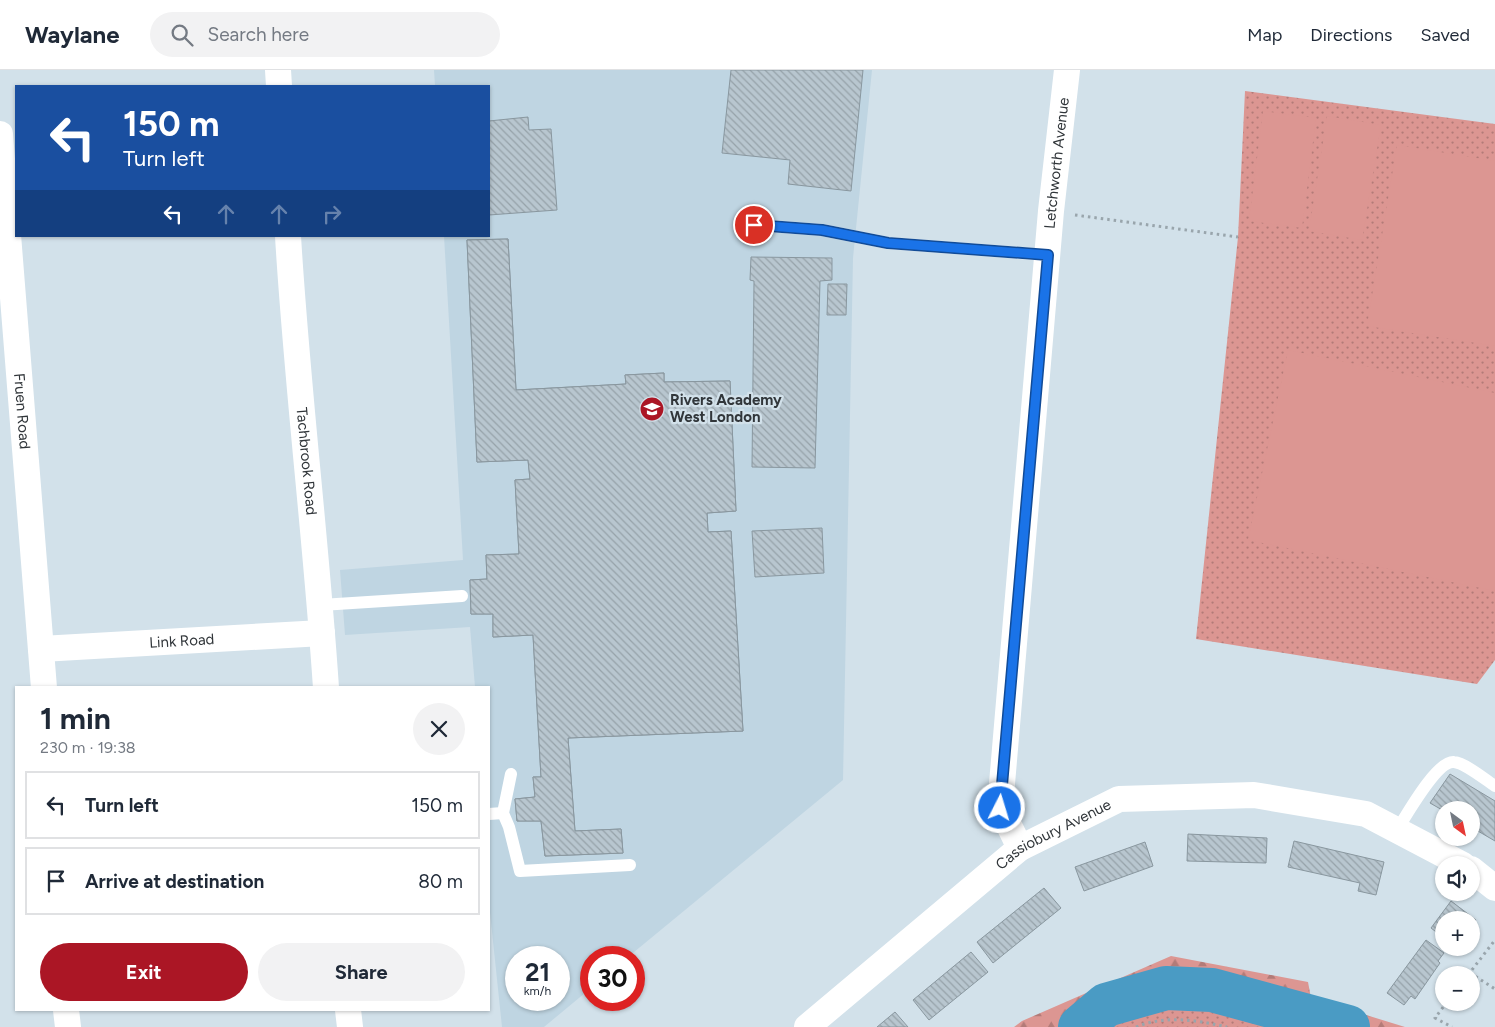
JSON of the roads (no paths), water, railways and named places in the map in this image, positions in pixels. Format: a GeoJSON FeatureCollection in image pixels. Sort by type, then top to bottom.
{"type":"FeatureCollection","features":[{"type":"Feature","properties":{"kind":"street"},"geometry":{"type":"LineString","coordinates":[[278,70],[279,85]]}},
{"type":"Feature","properties":{"kind":"street","name":"Letchworth Avenue"},"geometry":{"type":"LineString","coordinates":[[1020,848],[1000,808],[1051,211],[1067,70]]}},
{"type":"Feature","properties":{"kind":"street","name":"Fruen Road"},"geometry":{"type":"LineString","coordinates":[[0,134],[44,686]]}},
{"type":"Feature","properties":{"kind":"street","name":"Tachbrook Road"},"geometry":{"type":"LineString","coordinates":[[288,237],[295,354],[320,605],[326,686]]}},
{"type":"Feature","properties":{"kind":"street","name":"Link Road"},"geometry":{"type":"LineString","coordinates":[[41,649],[322,633]]}},
{"type":"Feature","properties":{"kind":"street","name":"Cassiobury Avenue"},"geometry":{"type":"LineString","coordinates":[[807,1027],[1020,848],[1119,799],[1254,795],[1366,814],[1446,856]]}},
{"type":"Feature","properties":{"kind":"street"},"geometry":{"type":"LineString","coordinates":[[1480,876],[1495,888]]}},
{"type":"Feature","properties":{"kind":"street"},"geometry":{"type":"LineString","coordinates":[[66,1011],[68,1027]]}},
{"type":"Feature","properties":{"kind":"street"},"geometry":{"type":"LineString","coordinates":[[348,1011],[350,1027]]}},
{"type":"Feature","properties":{"kind":"lane"},"geometry":{"type":"LineString","coordinates":[[754,225],[822,230],[888,243],[1048,255]]}},
{"type":"Feature","properties":{"kind":"lane"},"geometry":{"type":"LineString","coordinates":[[320,605],[462,596]]}},
{"type":"Feature","properties":{"kind":"lane"},"geometry":{"type":"LineString","coordinates":[[1397,830],[1426,787],[1441,768],[1447,764],[1454,762],[1461,765],[1495,786]]}},
{"type":"Feature","properties":{"kind":"lane"},"geometry":{"type":"LineString","coordinates":[[511,774],[503,813],[509,827],[520,871],[630,865]]}},
{"type":"Feature","properties":{"kind":"lane"},"geometry":{"type":"LineString","coordinates":[[490,814],[503,813]]}},
{"type":"Feature","properties":{"kind":"waterway"},"geometry":{"type":"LineString","coordinates":[[1080,1027],[1106,1005],[1166,988],[1212,990],[1348,1027]]}},
{"type":"Feature","properties":{"kind":"place","name":"Rivers Academy West London"},"geometry":{"type":"Point","coordinates":[652,409]}}]}
